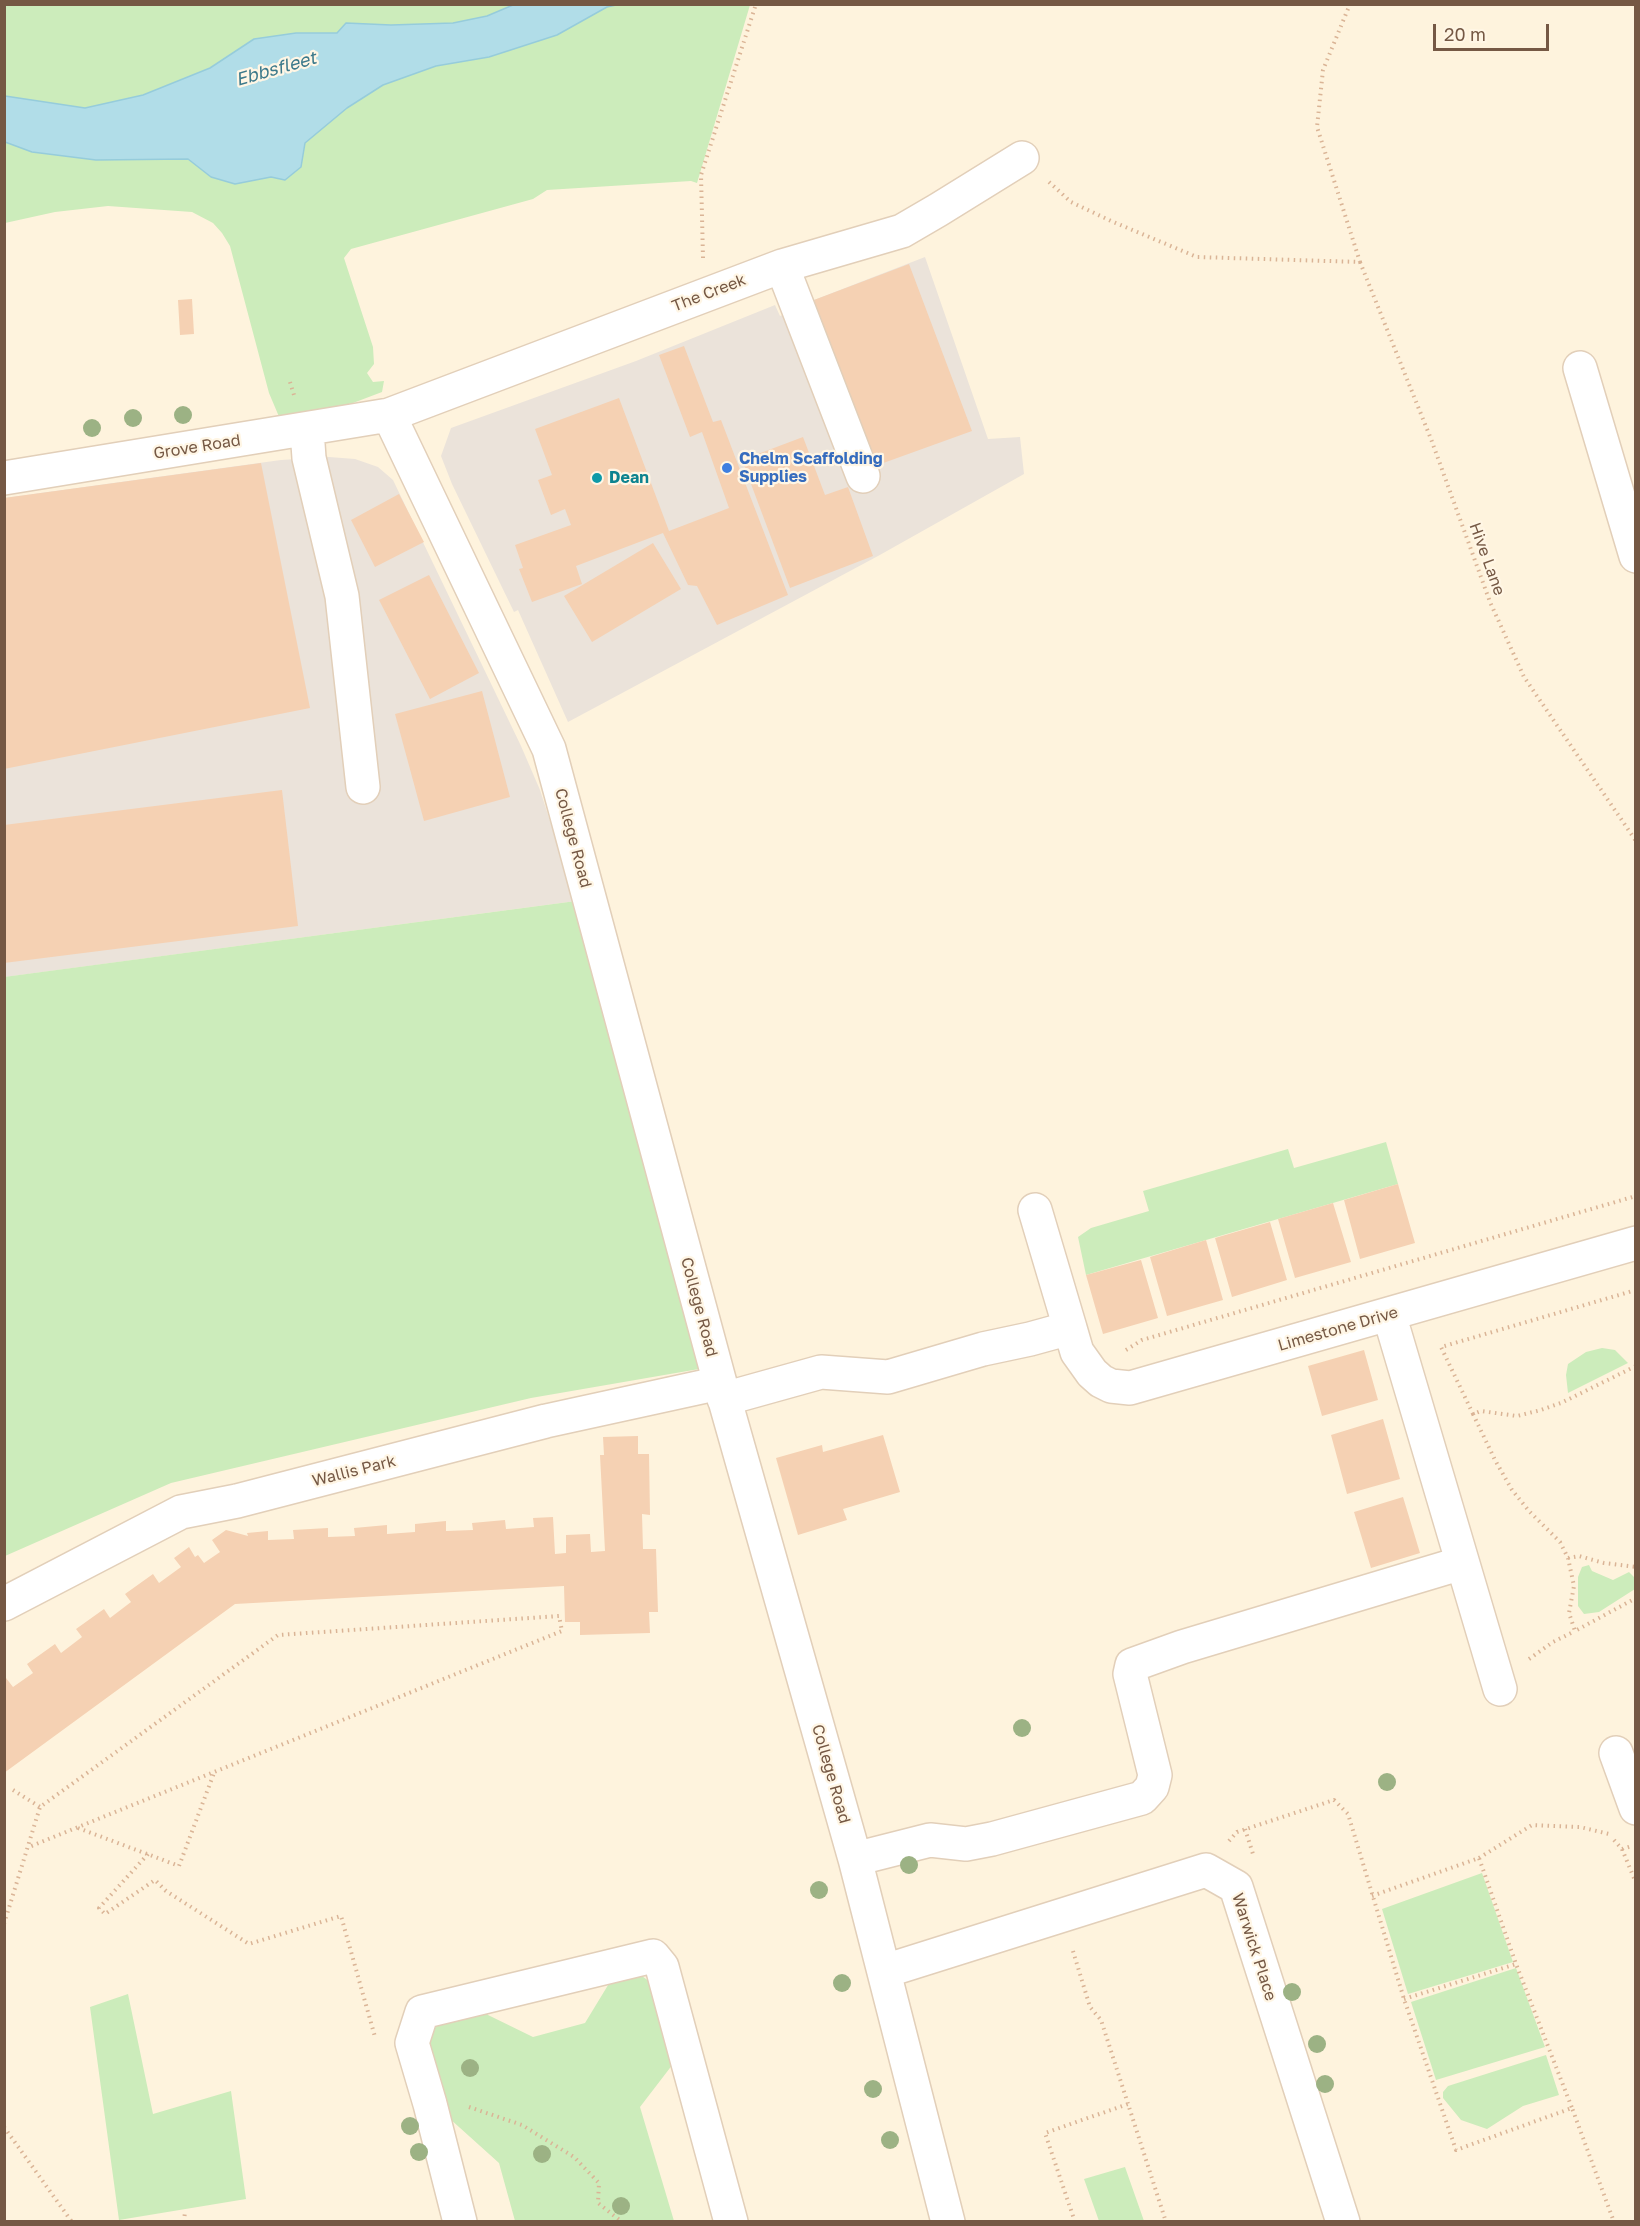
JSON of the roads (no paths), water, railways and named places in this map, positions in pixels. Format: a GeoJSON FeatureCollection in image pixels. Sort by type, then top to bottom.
{"type":"FeatureCollection","features":[{"type":"Feature","properties":{"kind":"street","name":"The Creek"},"geometry":{"type":"LineString","coordinates":[[389,415],[783,266],[902,231],[1022,158]]}},
{"type":"Feature","properties":{"kind":"street"},"geometry":{"type":"LineString","coordinates":[[783,266],[862,476]]}},
{"type":"Feature","properties":{"kind":"street"},"geometry":{"type":"LineString","coordinates":[[1580,368],[1635,556]]}},
{"type":"Feature","properties":{"kind":"street","name":"Grove Road"},"geometry":{"type":"LineString","coordinates":[[4,478],[389,415]]}},
{"type":"Feature","properties":{"kind":"street","name":"College Road"},"geometry":{"type":"LineString","coordinates":[[389,415],[549,749],[722,1391],[855,1859],[948,2222]]}},
{"type":"Feature","properties":{"kind":"street"},"geometry":{"type":"LineString","coordinates":[[307,430],[309,458],[342,596],[363,787]]}},
{"type":"Feature","properties":{"kind":"street","name":"Limestone Drive"},"geometry":{"type":"LineString","coordinates":[[1035,1210],[1079,1356],[1101,1382],[1111,1386],[1130,1388],[1635,1243]]}},
{"type":"Feature","properties":{"kind":"street"},"geometry":{"type":"LineString","coordinates":[[1389,1314],[1498,1682]]}},
{"type":"Feature","properties":{"kind":"street","name":"Wallis Park"},"geometry":{"type":"LineString","coordinates":[[4,1604],[181,1512],[237,1501],[546,1421],[820,1372],[888,1377],[984,1349],[1030,1340],[1070,1328]]}},
{"type":"Feature","properties":{"kind":"street"},"geometry":{"type":"LineString","coordinates":[[855,1859],[930,1840],[969,1844],[1139,1799],[1148,1792],[1155,1777],[1130,1674],[1134,1664],[1182,1647],[1462,1563]]}},
{"type":"Feature","properties":{"kind":"street"},"geometry":{"type":"LineString","coordinates":[[1616,1753],[1635,1808]]}},
{"type":"Feature","properties":{"kind":"street","name":"Warwick Place"},"geometry":{"type":"LineString","coordinates":[[885,1971],[1206,1870],[1236,1887],[1343,2222]]}},
{"type":"Feature","properties":{"kind":"street"},"geometry":{"type":"LineString","coordinates":[[460,2222],[412,2043],[422,2012],[653,1956],[662,1967],[731,2222]]}},
{"type":"Feature","properties":{"kind":"water","name":"Ebbsfleet"},"geometry":{"type":"Polygon","coordinates":[[[513,5],[616,5],[607,7],[557,35],[489,57],[436,66],[383,85],[347,108],[305,143],[301,167],[285,180],[271,177],[235,184],[211,177],[188,159],[96,160],[32,152],[5,142],[5,96],[85,108],[143,95],[210,68],[254,39],[296,33],[337,33],[346,23],[391,25],[453,23],[487,16],[513,5]]]}},
{"type":"Feature","properties":{"kind":"place","name":"Chelm Scaffolding Supplies"},"geometry":{"type":"Point","coordinates":[727,468]}},
{"type":"Feature","properties":{"kind":"place","name":"Dean"},"geometry":{"type":"Point","coordinates":[597,478]}}]}
